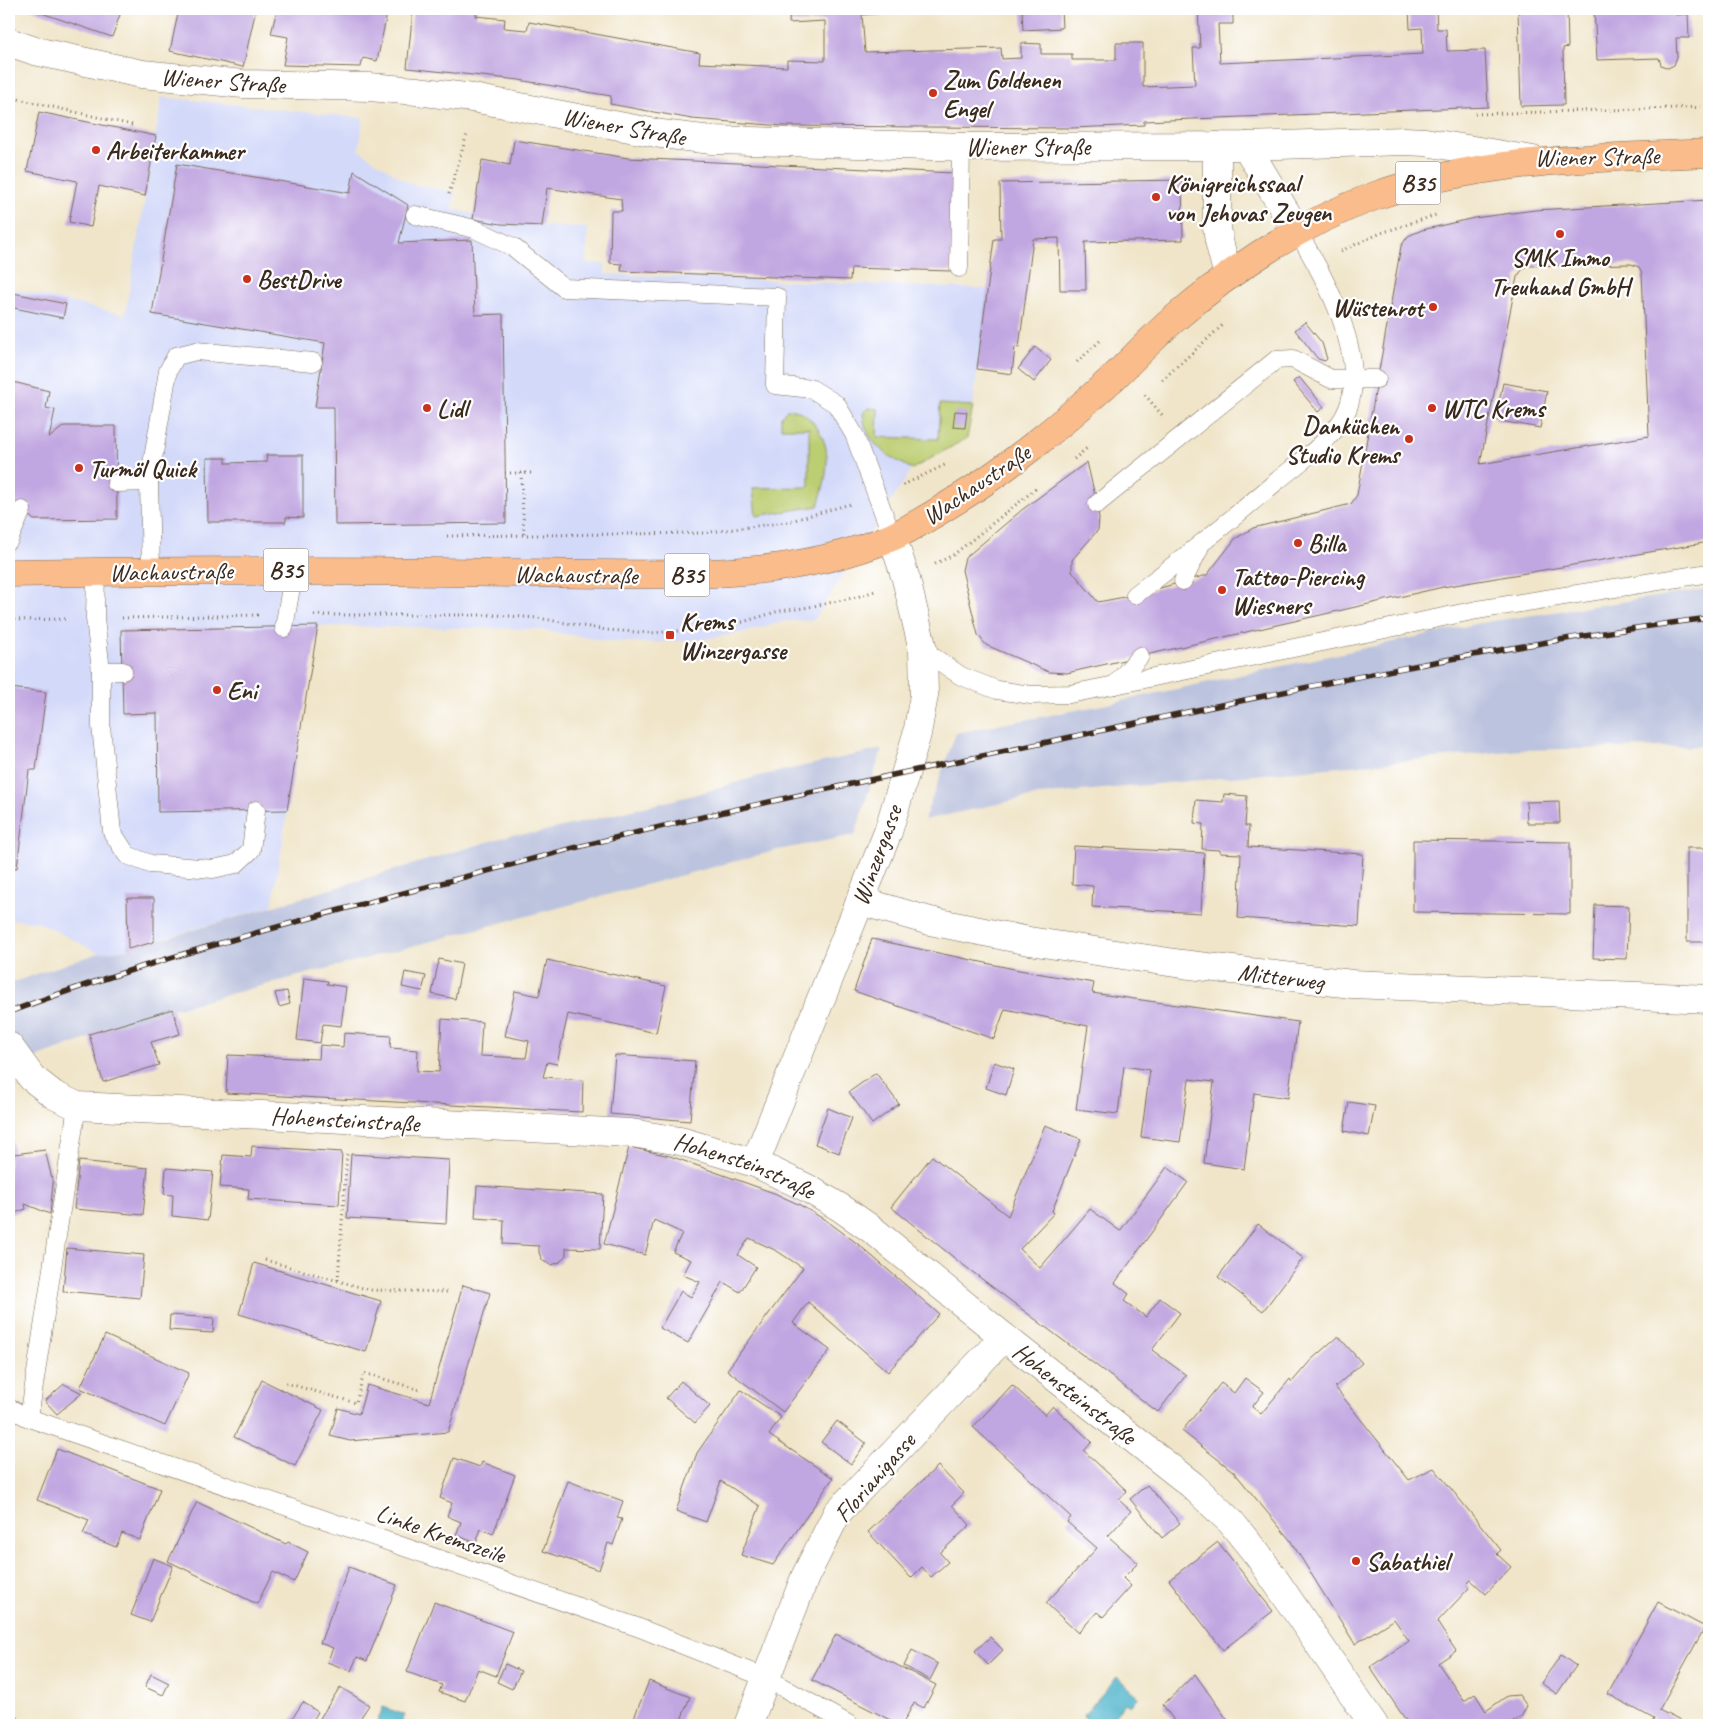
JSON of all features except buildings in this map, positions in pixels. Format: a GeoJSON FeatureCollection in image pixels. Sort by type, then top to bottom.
{"type":"FeatureCollection","features":[{"type":"Feature","properties":{"kind":"main road","name":"Wiener Straße"},"geometry":{"type":"LineString","coordinates":[[1546,162],[1709,153]]}},
{"type":"Feature","properties":{"kind":"main road","name":"Wachaustraße"},"geometry":{"type":"LineString","coordinates":[[9,573],[294,570],[707,574],[750,572],[796,565],[852,550],[892,536],[963,496],[1027,452],[1115,376],[1172,320],[1228,276],[1298,231],[1374,197],[1428,181],[1485,169],[1546,162]]}},
{"type":"Feature","properties":{"kind":"street","name":"Wiener Straße"},"geometry":{"type":"LineString","coordinates":[[9,42],[35,51],[124,70],[182,79],[243,84],[369,87],[416,91],[472,98],[661,134],[712,140],[961,146],[1246,146],[1404,141],[1425,142],[1546,162]]}},
{"type":"Feature","properties":{"kind":"street"},"geometry":{"type":"LineString","coordinates":[[1216,146],[1218,241],[1228,276]]}},
{"type":"Feature","properties":{"kind":"street"},"geometry":{"type":"LineString","coordinates":[[1246,146],[1298,231]]}},
{"type":"Feature","properties":{"kind":"street","name":"Winzergasse"},"geometry":{"type":"LineString","coordinates":[[755,1163],[888,832],[917,734],[924,695],[923,650],[906,579],[892,536]]}},
{"type":"Feature","properties":{"kind":"street","name":"Mitterweg"},"geometry":{"type":"LineString","coordinates":[[860,901],[930,921],[1030,941],[1182,964],[1352,984],[1709,999]]}},
{"type":"Feature","properties":{"kind":"street","name":"Hohensteinstraße"},"geometry":{"type":"LineString","coordinates":[[9,1046],[32,1078],[54,1095],[77,1106],[631,1133],[680,1140],[755,1163],[807,1188],[866,1225],[1192,1485],[1231,1522],[1260,1558],[1374,1725]]}},
{"type":"Feature","properties":{"kind":"street","name":"Florianigasse"},"geometry":{"type":"LineString","coordinates":[[748,1725],[805,1577],[838,1513],[1004,1336]]}},
{"type":"Feature","properties":{"kind":"lane"},"geometry":{"type":"LineString","coordinates":[[958,268],[961,146]]}},
{"type":"Feature","properties":{"kind":"lane"},"geometry":{"type":"LineString","coordinates":[[415,215],[475,229],[513,248],[564,288],[777,296],[775,385],[812,389],[836,404],[854,434],[892,536]]}},
{"type":"Feature","properties":{"kind":"lane"},"geometry":{"type":"LineString","coordinates":[[1135,595],[1202,544],[1331,435],[1348,409],[1354,380],[1347,334],[1326,282],[1298,231]]}},
{"type":"Feature","properties":{"kind":"lane"},"geometry":{"type":"LineString","coordinates":[[151,571],[149,482],[168,371],[176,356],[196,351],[313,362]]}},
{"type":"Feature","properties":{"kind":"lane"},"geometry":{"type":"LineString","coordinates":[[1097,504],[1276,360],[1294,358],[1331,379],[1378,379]]}},
{"type":"Feature","properties":{"kind":"lane"},"geometry":{"type":"LineString","coordinates":[[116,483],[149,482]]}},
{"type":"Feature","properties":{"kind":"lane"},"geometry":{"type":"LineString","coordinates":[[9,540],[22,510]]}},
{"type":"Feature","properties":{"kind":"lane"},"geometry":{"type":"LineString","coordinates":[[1183,581],[1202,544]]}},
{"type":"Feature","properties":{"kind":"lane"},"geometry":{"type":"LineString","coordinates":[[285,621],[294,570]]}},
{"type":"Feature","properties":{"kind":"lane"},"geometry":{"type":"LineString","coordinates":[[96,572],[96,618],[101,671],[102,726],[112,832],[127,855],[150,864],[159,865],[213,869],[236,864],[250,850],[256,810]]}},
{"type":"Feature","properties":{"kind":"lane"},"geometry":{"type":"LineString","coordinates":[[923,650],[961,676],[997,690],[1031,695],[1070,694],[1477,610],[1709,573]]}},
{"type":"Feature","properties":{"kind":"lane"},"geometry":{"type":"LineString","coordinates":[[1116,685],[1140,656]]}},
{"type":"Feature","properties":{"kind":"lane"},"geometry":{"type":"LineString","coordinates":[[101,671],[123,671]]}},
{"type":"Feature","properties":{"kind":"lane"},"geometry":{"type":"LineString","coordinates":[[29,1418],[77,1106]]}},
{"type":"Feature","properties":{"kind":"lane","name":"Linke Kremszeile"},"geometry":{"type":"LineString","coordinates":[[9,1408],[29,1418],[637,1627],[766,1678],[850,1725]]}},
{"type":"Feature","properties":{"kind":"path"},"geometry":{"type":"LineString","coordinates":[[9,97],[132,125]]}},
{"type":"Feature","properties":{"kind":"path"},"geometry":{"type":"LineString","coordinates":[[453,182],[467,134]]}},
{"type":"Feature","properties":{"kind":"path"},"geometry":{"type":"LineString","coordinates":[[1346,249],[1381,233],[1438,214]]}},
{"type":"Feature","properties":{"kind":"path"},"geometry":{"type":"LineString","coordinates":[[1076,363],[1104,337]]}},
{"type":"Feature","properties":{"kind":"path"},"geometry":{"type":"LineString","coordinates":[[914,480],[952,461]]}},
{"type":"Feature","properties":{"kind":"path"},"geometry":{"type":"LineString","coordinates":[[505,473],[534,473]]}},
{"type":"Feature","properties":{"kind":"path"},"geometry":{"type":"LineString","coordinates":[[521,473],[524,536]]}},
{"type":"Feature","properties":{"kind":"path"},"geometry":{"type":"LineString","coordinates":[[445,536],[703,533],[787,522],[812,515]]}},
{"type":"Feature","properties":{"kind":"path"},"geometry":{"type":"LineString","coordinates":[[9,620],[96,618],[285,621],[494,615],[538,618],[606,630],[651,633],[742,622],[779,611],[857,598]]}},
{"type":"Feature","properties":{"kind":"path"},"geometry":{"type":"LineString","coordinates":[[338,1280],[347,1147]]}},
{"type":"Feature","properties":{"kind":"path"},"geometry":{"type":"LineString","coordinates":[[264,1260],[370,1290],[448,1292]]}},
{"type":"Feature","properties":{"kind":"path"},"geometry":{"type":"LineString","coordinates":[[286,1383],[356,1403],[364,1374],[420,1390]]}},
{"type":"Feature","properties":{"kind":"path"},"geometry":{"type":"LineString","coordinates":[[9,1712],[28,1725]]}},
{"type":"Feature","properties":{"kind":"shaded area"},"geometry":{"type":"Polygon","coordinates":[[[162,97],[363,118],[359,150],[410,184],[456,192],[452,209],[474,214],[473,219],[501,224],[588,228],[586,263],[605,264],[605,274],[988,289],[967,438],[912,469],[814,620],[786,621],[746,632],[704,639],[650,643],[607,641],[535,629],[318,626],[272,906],[128,949],[99,953],[38,922],[9,919],[9,288],[125,315],[162,97]]]}},
{"type":"Feature","properties":{"kind":"shaded area"},"geometry":{"type":"Polygon","coordinates":[[[1709,589],[1709,746],[1522,750],[1039,795],[924,820],[956,733],[1098,706],[1480,623],[1709,589]]]}},
{"type":"Feature","properties":{"kind":"shaded area"},"geometry":{"type":"Polygon","coordinates":[[[882,749],[855,835],[778,850],[173,1009],[89,1034],[90,1038],[9,1068],[9,984],[99,953],[128,949],[154,942],[511,835],[537,833],[694,795],[759,776],[882,749]]]}},
{"type":"Feature","properties":{"kind":"green space"},"geometry":{"type":"Polygon","coordinates":[[[940,404],[973,406],[967,438],[912,469],[879,448],[868,433],[865,424],[863,413],[868,408],[878,409],[877,437],[938,439],[940,404]]]}},
{"type":"Feature","properties":{"kind":"green space"},"geometry":{"type":"Polygon","coordinates":[[[788,409],[803,413],[809,418],[821,433],[825,443],[827,453],[826,475],[818,506],[756,516],[753,488],[809,487],[809,428],[781,428],[781,416],[788,409]]]}},
{"type":"Feature","properties":{"kind":"water"},"geometry":{"type":"Polygon","coordinates":[[[1117,1677],[1139,1697],[1130,1706],[1125,1703],[1106,1725],[1093,1725],[1083,1716],[1117,1677]]]}},
{"type":"Feature","properties":{"kind":"water"},"geometry":{"type":"Polygon","coordinates":[[[383,1707],[405,1715],[401,1725],[376,1725],[383,1707]]]}},
{"type":"Feature","properties":{"kind":"railway"},"geometry":{"type":"LineString","coordinates":[[9,1012],[115,975],[275,927],[672,824],[869,780],[1337,681],[1522,646],[1709,618]]}},
{"type":"Feature","properties":{"kind":"place","name":"Zum Goldenen Engel"},"geometry":{"type":"Point","coordinates":[933,93]}},
{"type":"Feature","properties":{"kind":"place","name":"Arbeiterkammer"},"geometry":{"type":"Point","coordinates":[96,150]}},
{"type":"Feature","properties":{"kind":"place","name":"Königreichssaal von Jehovas Zeugen"},"geometry":{"type":"Point","coordinates":[1156,197]}},
{"type":"Feature","properties":{"kind":"place","name":"SMK Immo Treuhand GmbH"},"geometry":{"type":"Point","coordinates":[1560,234]}},
{"type":"Feature","properties":{"kind":"place","name":"BestDrive"},"geometry":{"type":"Point","coordinates":[247,279]}},
{"type":"Feature","properties":{"kind":"place","name":"Wüstenrot"},"geometry":{"type":"Point","coordinates":[1433,307]}},
{"type":"Feature","properties":{"kind":"place","name":"Lidl"},"geometry":{"type":"Point","coordinates":[427,408]}},
{"type":"Feature","properties":{"kind":"place","name":"WTC Krems"},"geometry":{"type":"Point","coordinates":[1432,408]}},
{"type":"Feature","properties":{"kind":"place","name":"Danküchen Studio Krems"},"geometry":{"type":"Point","coordinates":[1409,439]}},
{"type":"Feature","properties":{"kind":"place","name":"Turmöl Quick"},"geometry":{"type":"Point","coordinates":[79,468]}},
{"type":"Feature","properties":{"kind":"place","name":"Billa"},"geometry":{"type":"Point","coordinates":[1298,543]}},
{"type":"Feature","properties":{"kind":"place","name":"Tattoo-Piercing Wiesners"},"geometry":{"type":"Point","coordinates":[1222,590]}},
{"type":"Feature","properties":{"kind":"place","name":"Krems Winzergasse"},"geometry":{"type":"Point","coordinates":[670,635]}},
{"type":"Feature","properties":{"kind":"place","name":"Eni"},"geometry":{"type":"Point","coordinates":[217,690]}},
{"type":"Feature","properties":{"kind":"place","name":"Sabathiel"},"geometry":{"type":"Point","coordinates":[1356,1561]}}]}
